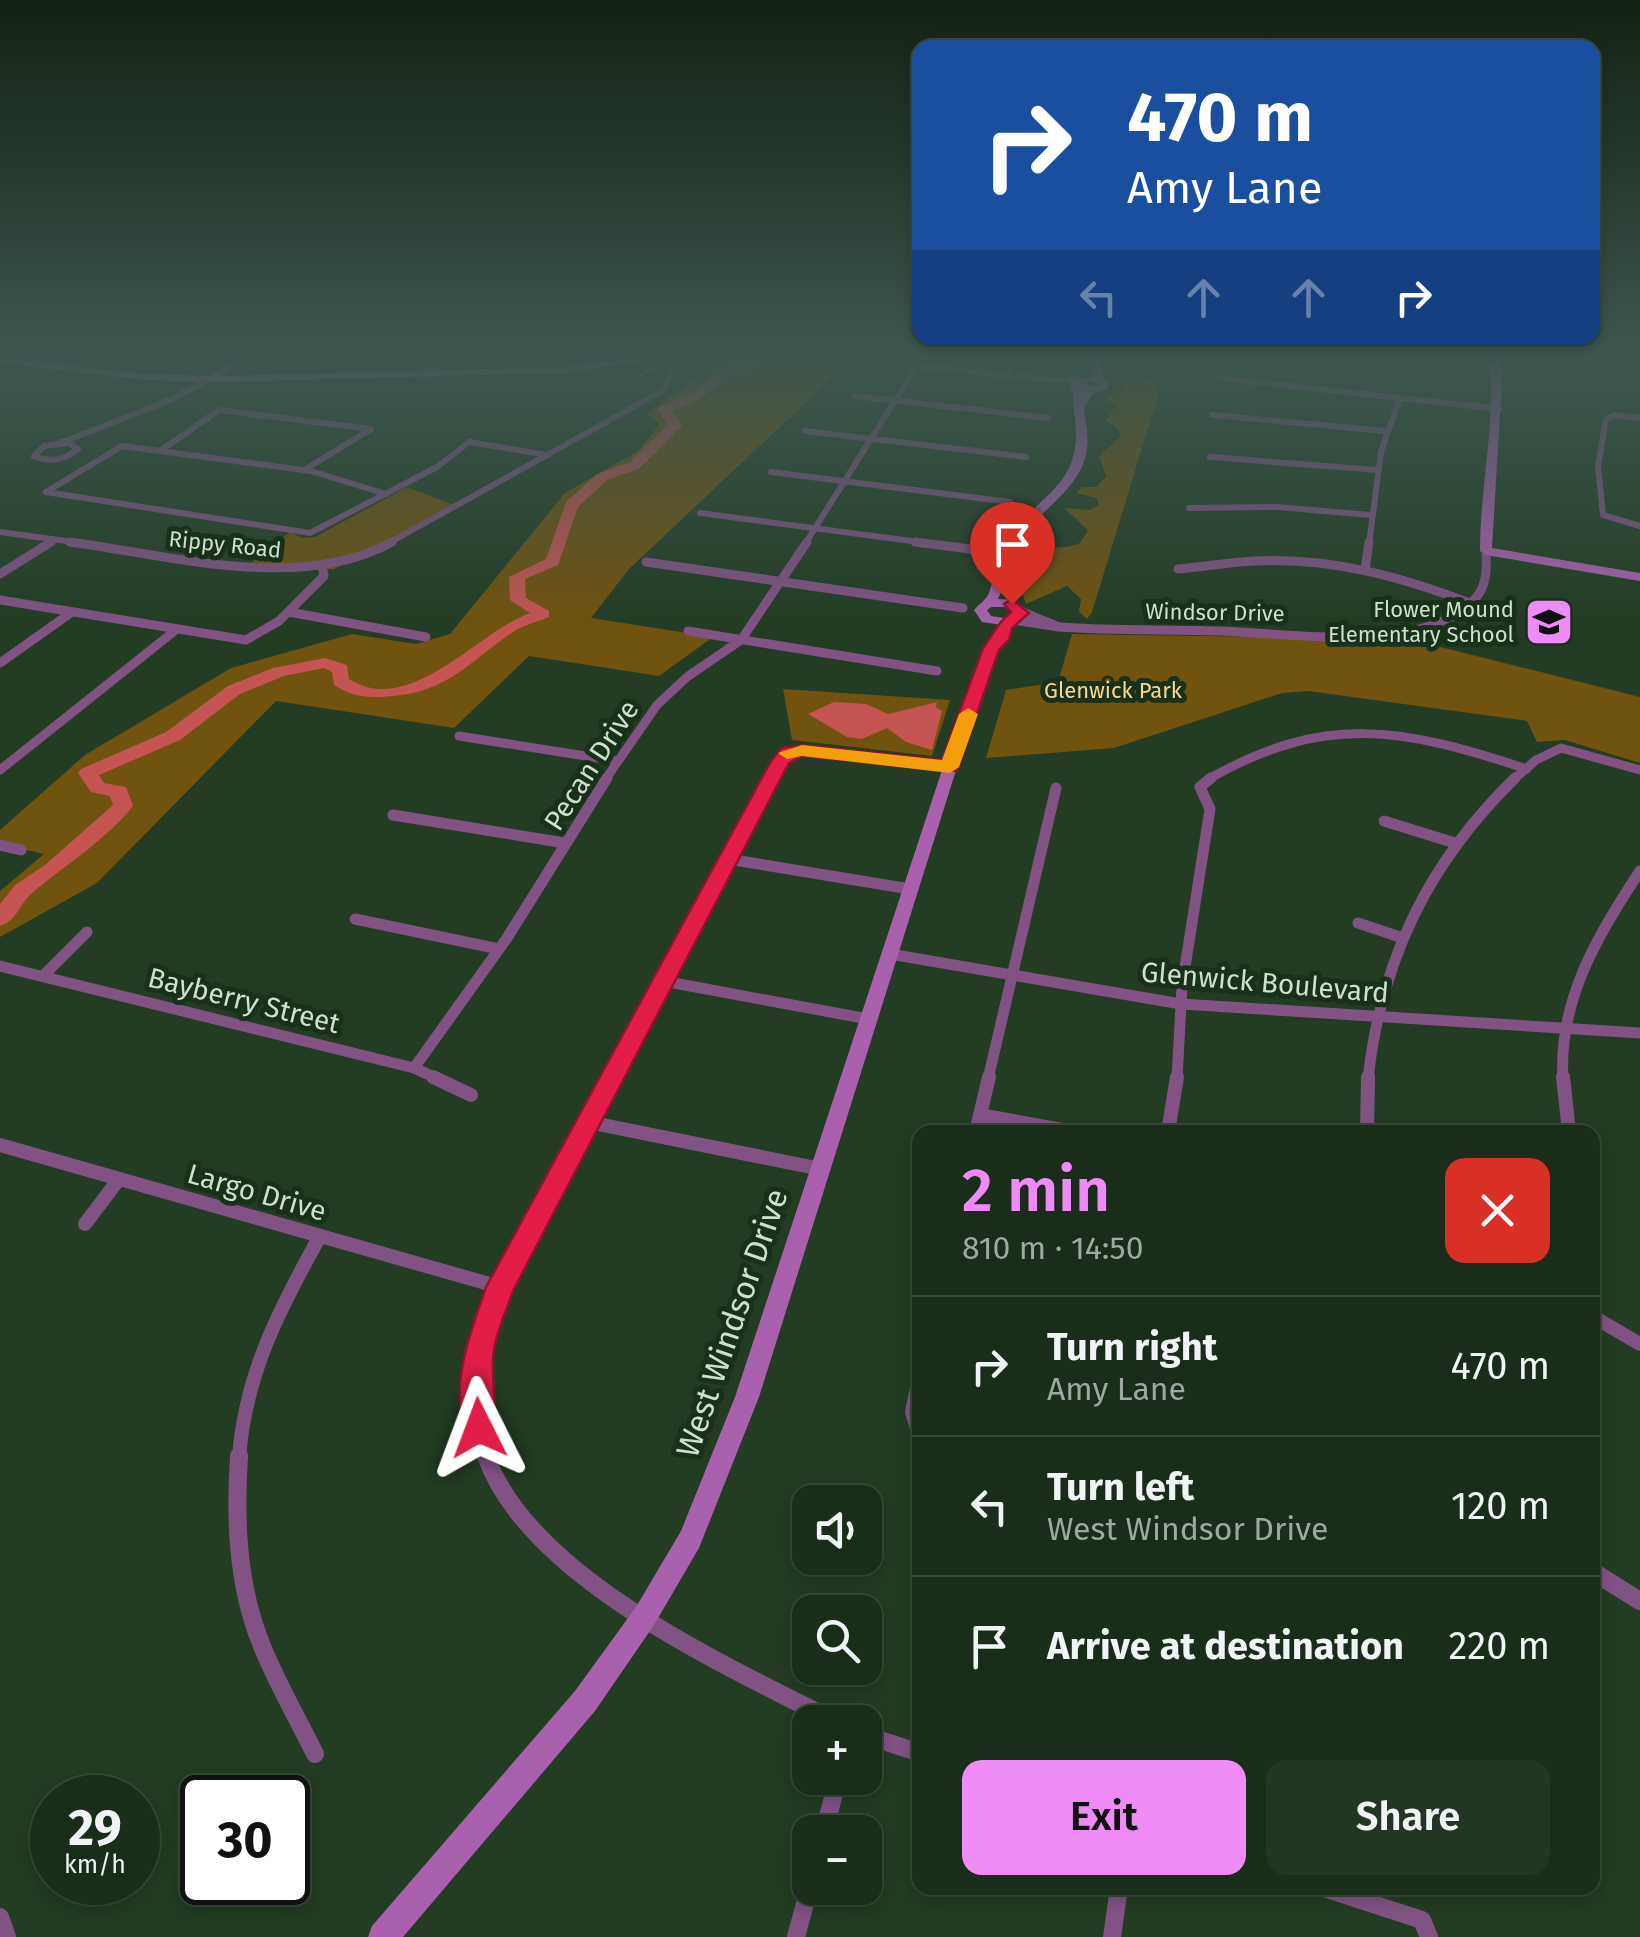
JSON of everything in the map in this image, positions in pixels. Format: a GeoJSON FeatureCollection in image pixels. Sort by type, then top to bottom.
{"type":"FeatureCollection","features":[{"type":"Feature","properties":{"kind":"street"},"geometry":{"type":"LineString","coordinates":[[52,446],[34,454],[37,459],[92,464]]}},
{"type":"Feature","properties":{"kind":"street"},"geometry":{"type":"LineString","coordinates":[[70,456],[78,449],[75,446]]}},
{"type":"Feature","properties":{"kind":"street"},"geometry":{"type":"LineString","coordinates":[[121,446],[46,492],[310,533],[437,467],[463,446]]}},
{"type":"Feature","properties":{"kind":"street"},"geometry":{"type":"LineString","coordinates":[[125,446],[304,470],[386,494]]}},
{"type":"Feature","properties":{"kind":"street"},"geometry":{"type":"LineString","coordinates":[[160,451],[167,446]]}},
{"type":"Feature","properties":{"kind":"street"},"geometry":{"type":"LineString","coordinates":[[304,470],[347,446]]}},
{"type":"Feature","properties":{"kind":"street"},"geometry":{"type":"LineString","coordinates":[[496,446],[548,455]]}},
{"type":"Feature","properties":{"kind":"street","name":"Rippy Road"},"geometry":{"type":"LineString","coordinates":[[0,532],[268,570],[322,565],[382,547],[563,446]]}},
{"type":"Feature","properties":{"kind":"street","name":"Pecan Drive"},"geometry":{"type":"LineString","coordinates":[[414,1068],[498,949],[617,761],[662,699],[740,640],[782,582],[865,446]]}},
{"type":"Feature","properties":{"kind":"street"},"geometry":{"type":"LineString","coordinates":[[934,446],[1026,457]]}},
{"type":"Feature","properties":{"kind":"street","name":"West Windsor Drive"},"geometry":{"type":"LineString","coordinates":[[992,648],[991,626],[980,610],[988,603],[1002,575],[1010,545],[1061,489],[1078,463],[1083,446]]}},
{"type":"Feature","properties":{"kind":"street"},"geometry":{"type":"LineString","coordinates":[[1365,570],[1383,446]]}},
{"type":"Feature","properties":{"kind":"street"},"geometry":{"type":"LineString","coordinates":[[1178,569],[1293,561],[1365,570],[1422,583],[1472,604],[1486,584],[1488,466],[1492,446]]}},
{"type":"Feature","properties":{"kind":"street"},"geometry":{"type":"LineString","coordinates":[[1601,446],[1599,489],[1607,518],[1640,526]]}},
{"type":"Feature","properties":{"kind":"street"},"geometry":{"type":"LineString","coordinates":[[54,460],[70,456],[90,460],[92,464]]}},
{"type":"Feature","properties":{"kind":"street"},"geometry":{"type":"LineString","coordinates":[[1210,457],[1378,470]]}},
{"type":"Feature","properties":{"kind":"street"},"geometry":{"type":"LineString","coordinates":[[771,472],[1010,502]]}},
{"type":"Feature","properties":{"kind":"street"},"geometry":{"type":"LineString","coordinates":[[1189,508],[1278,507],[1370,515]]}},
{"type":"Feature","properties":{"kind":"street"},"geometry":{"type":"LineString","coordinates":[[700,513],[986,551]]}},
{"type":"Feature","properties":{"kind":"street"},"geometry":{"type":"LineString","coordinates":[[0,574],[54,540]]}},
{"type":"Feature","properties":{"kind":"street"},"geometry":{"type":"LineString","coordinates":[[1486,551],[1640,577]]}},
{"type":"Feature","properties":{"kind":"street"},"geometry":{"type":"LineString","coordinates":[[646,562],[963,608]]}},
{"type":"Feature","properties":{"kind":"street"},"geometry":{"type":"LineString","coordinates":[[0,600],[246,640],[262,635],[289,612],[324,576],[322,565]]}},
{"type":"Feature","properties":{"kind":"street"},"geometry":{"type":"LineString","coordinates":[[1002,575],[1014,614]]}},
{"type":"Feature","properties":{"kind":"street"},"geometry":{"type":"LineString","coordinates":[[988,603],[1014,614]]}},
{"type":"Feature","properties":{"kind":"street","name":"Windsor Drive"},"geometry":{"type":"LineString","coordinates":[[1014,614],[1059,627],[1376,634],[1426,625],[1472,604]]}},
{"type":"Feature","properties":{"kind":"street"},"geometry":{"type":"LineString","coordinates":[[0,663],[72,612]]}},
{"type":"Feature","properties":{"kind":"street"},"geometry":{"type":"LineString","coordinates":[[289,612],[426,636]]}},
{"type":"Feature","properties":{"kind":"street"},"geometry":{"type":"LineString","coordinates":[[987,619],[1014,614]]}},
{"type":"Feature","properties":{"kind":"street","name":"West Windsor Drive"},"geometry":{"type":"LineString","coordinates":[[383,1937],[585,1701],[645,1616],[690,1539],[726,1456],[950,767],[992,648],[1014,614]]}},
{"type":"Feature","properties":{"kind":"street"},"geometry":{"type":"LineString","coordinates":[[0,770],[177,629]]}},
{"type":"Feature","properties":{"kind":"street"},"geometry":{"type":"LineString","coordinates":[[688,631],[937,670]]}},
{"type":"Feature","properties":{"kind":"street"},"geometry":{"type":"LineString","coordinates":[[1169,1125],[1177,1083],[1181,1004],[1196,881],[1210,810],[1200,787],[1204,782],[1246,756],[1318,732],[1360,732],[1442,743],[1527,769]]}},
{"type":"Feature","properties":{"kind":"street"},"geometry":{"type":"LineString","coordinates":[[459,736],[617,761]]}},
{"type":"Feature","properties":{"kind":"street"},"geometry":{"type":"LineString","coordinates":[[1367,1125],[1368,1056],[1374,1017],[1400,937],[1455,843],[1492,800],[1527,769],[1561,748],[1640,770]]}},
{"type":"Feature","properties":{"kind":"street"},"geometry":{"type":"LineString","coordinates":[[805,1705],[645,1616],[566,1565],[519,1516],[494,1482],[479,1428],[479,1349],[500,1287],[789,752],[950,767]]}},
{"type":"Feature","properties":{"kind":"street"},"geometry":{"type":"LineString","coordinates":[[978,1125],[1056,788]]}},
{"type":"Feature","properties":{"kind":"street"},"geometry":{"type":"LineString","coordinates":[[393,815],[565,843]]}},
{"type":"Feature","properties":{"kind":"street"},"geometry":{"type":"LineString","coordinates":[[1384,821],[1455,843]]}},
{"type":"Feature","properties":{"kind":"street"},"geometry":{"type":"LineString","coordinates":[[0,844],[21,850]]}},
{"type":"Feature","properties":{"kind":"street"},"geometry":{"type":"LineString","coordinates":[[728,859],[910,888]]}},
{"type":"Feature","properties":{"kind":"street"},"geometry":{"type":"LineString","coordinates":[[1568,1125],[1562,1051],[1565,1027],[1601,928],[1640,871]]}},
{"type":"Feature","properties":{"kind":"street"},"geometry":{"type":"LineString","coordinates":[[355,919],[498,949]]}},
{"type":"Feature","properties":{"kind":"street"},"geometry":{"type":"LineString","coordinates":[[1358,923],[1400,937]]}},
{"type":"Feature","properties":{"kind":"street"},"geometry":{"type":"LineString","coordinates":[[43,976],[87,932]]}},
{"type":"Feature","properties":{"kind":"street","name":"Glenwick Boulevard"},"geometry":{"type":"LineString","coordinates":[[890,954],[1181,1004],[1640,1033]]}},
{"type":"Feature","properties":{"kind":"street","name":"Bayberry Street"},"geometry":{"type":"LineString","coordinates":[[0,966],[414,1068],[471,1096]]}},
{"type":"Feature","properties":{"kind":"street"},"geometry":{"type":"LineString","coordinates":[[663,981],[868,1019]]}},
{"type":"Feature","properties":{"kind":"street"},"geometry":{"type":"LineString","coordinates":[[980,1115],[1034,1125]]}},
{"type":"Feature","properties":{"kind":"street"},"geometry":{"type":"LineString","coordinates":[[588,1122],[820,1169]]}},
{"type":"Feature","properties":{"kind":"street","name":"Largo Drive"},"geometry":{"type":"LineString","coordinates":[[0,1145],[500,1287]]}},
{"type":"Feature","properties":{"kind":"street"},"geometry":{"type":"LineString","coordinates":[[85,1224],[118,1179]]}},
{"type":"Feature","properties":{"kind":"street"},"geometry":{"type":"LineString","coordinates":[[316,1754],[258,1638],[247,1599],[238,1474],[246,1401],[265,1339],[320,1236]]}},
{"type":"Feature","properties":{"kind":"street"},"geometry":{"type":"LineString","coordinates":[[1600,1321],[1640,1344]]}},
{"type":"Feature","properties":{"kind":"street"},"geometry":{"type":"LineString","coordinates":[[1600,1576],[1640,1601]]}},
{"type":"Feature","properties":{"kind":"street"},"geometry":{"type":"LineString","coordinates":[[882,1741],[912,1751]]}},
{"type":"Feature","properties":{"kind":"street"},"geometry":{"type":"LineString","coordinates":[[1112,1937],[1117,1895]]}},
{"type":"Feature","properties":{"kind":"street"},"geometry":{"type":"LineString","coordinates":[[1345,1895],[1422,1920],[1430,1937]]}},
{"type":"Feature","properties":{"kind":"street"},"geometry":{"type":"LineString","coordinates":[[796,1937],[805,1905]]}},
{"type":"Feature","properties":{"kind":"street"},"geometry":{"type":"LineString","coordinates":[[0,1917],[7,1937]]}},
{"type":"Feature","properties":{"kind":"green space"},"geometry":{"type":"Polygon","coordinates":[[[642,446],[759,446],[629,569],[591,618],[713,637],[659,676],[529,656],[454,728],[276,701],[97,883],[0,937],[0,891],[44,854],[0,844],[0,830],[85,755],[231,668],[352,634],[416,644],[450,634],[565,493],[642,446]]]}},
{"type":"Feature","properties":{"kind":"green space"},"geometry":{"type":"Polygon","coordinates":[[[1110,446],[1142,446],[1092,612],[1087,619],[1079,612],[1081,599],[1067,586],[1026,604],[1012,565],[1022,549],[1080,543],[1088,530],[1064,508],[1089,510],[1099,505],[1097,498],[1076,493],[1082,487],[1097,487],[1106,476],[1099,456],[1110,446]]]}},
{"type":"Feature","properties":{"kind":"green space"},"geometry":{"type":"Polygon","coordinates":[[[407,487],[454,505],[334,569],[293,571],[250,564],[290,532],[302,538],[315,537],[407,487]]]}},
{"type":"Feature","properties":{"kind":"green space","name":"Glenwick Park"},"geometry":{"type":"Polygon","coordinates":[[[1072,634],[1409,639],[1640,697],[1640,763],[1565,740],[1537,742],[1527,721],[1308,691],[1282,693],[1114,748],[986,758],[1006,690],[1058,682],[1072,634]]]}},
{"type":"Feature","properties":{"kind":"green space"},"geometry":{"type":"Polygon","coordinates":[[[783,689],[950,700],[932,756],[792,740],[783,689]]]}},
{"type":"Feature","properties":{"kind":"shaded area"},"geometry":{"type":"Polygon","coordinates":[[[834,702],[866,704],[888,714],[937,702],[936,707],[942,711],[932,750],[906,742],[887,728],[862,739],[847,737],[808,714],[834,702]]]}},
{"type":"Feature","properties":{"kind":"waterway"},"geometry":{"type":"LineString","coordinates":[[0,919],[22,890],[52,870],[123,806],[119,791],[98,788],[88,773],[173,736],[234,690],[279,672],[325,663],[341,669],[340,681],[354,690],[368,693],[418,689],[461,666],[510,626],[543,614],[518,600],[517,577],[553,562],[571,505],[602,477],[635,465],[654,446]]}},
{"type":"Feature","properties":{"kind":"slow traffic"},"geometry":{"type":"LineString","coordinates":[[787,753],[802,751],[950,767],[968,714]]}},
{"type":"Feature","properties":{"kind":"place","name":"Flower Mound Elementary School"},"geometry":{"type":"Point","coordinates":[1549,622]}},
{"type":"Feature","properties":{"kind":"route"},"geometry":{"type":"LineString","coordinates":[[479,1428],[479,1349],[500,1287],[780,761],[789,752],[802,751],[950,767],[992,648],[1000,640],[1004,626],[1020,613],[1012,604]]}}]}
